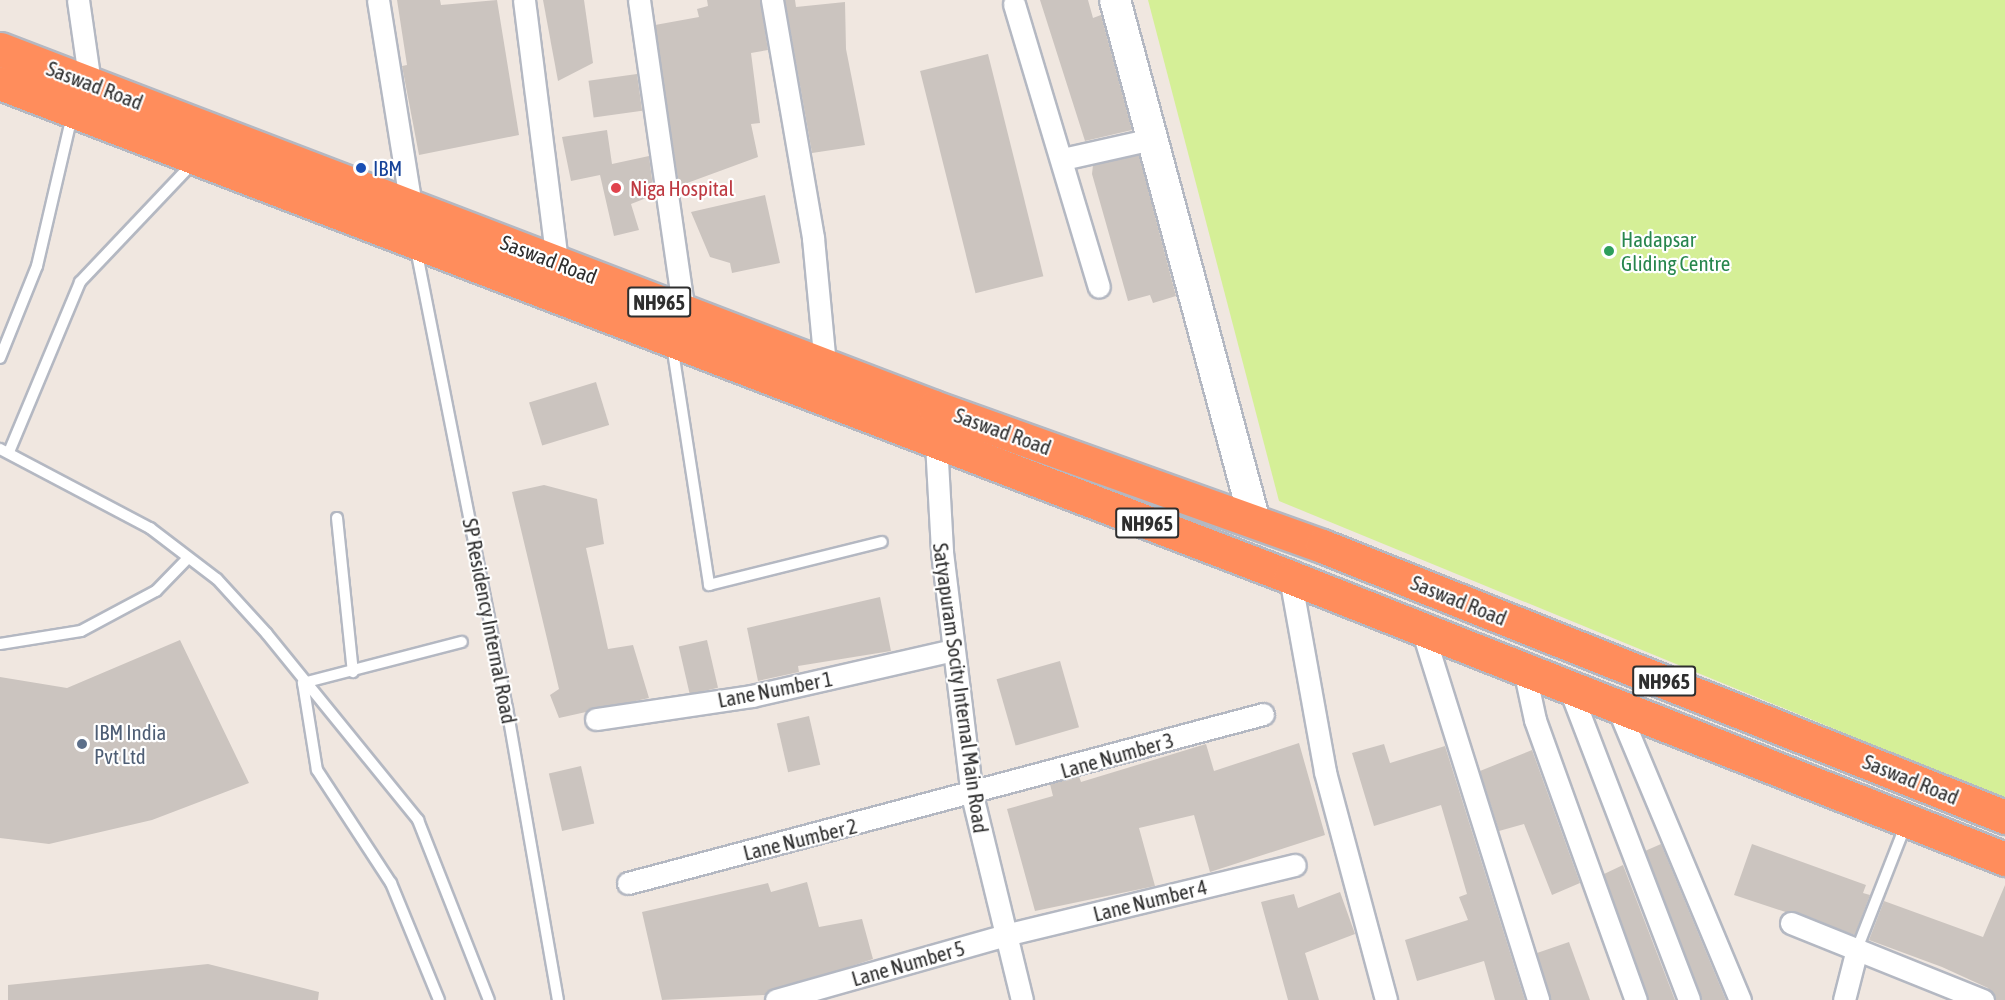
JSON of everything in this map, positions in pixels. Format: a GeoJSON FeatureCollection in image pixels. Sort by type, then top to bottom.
{"type":"FeatureCollection","features":[{"type":"Feature","properties":{"kind":"highway","name":"Saswad Road"},"geometry":{"type":"LineString","coordinates":[[0,49],[81,97],[206,145],[411,206],[825,365],[1255,522],[2005,817]]}},
{"type":"Feature","properties":{"kind":"highway"},"geometry":{"type":"LineString","coordinates":[[0,83],[81,97]]}},
{"type":"Feature","properties":{"kind":"highway","name":"Saswad Road"},"geometry":{"type":"LineString","coordinates":[[206,145],[285,194],[1290,577],[2005,860]]}},
{"type":"Feature","properties":{"kind":"street"},"geometry":{"type":"LineString","coordinates":[[78,0],[81,97]]}},
{"type":"Feature","properties":{"kind":"street"},"geometry":{"type":"LineString","coordinates":[[378,0],[411,206]]}},
{"type":"Feature","properties":{"kind":"street"},"geometry":{"type":"LineString","coordinates":[[524,0],[557,262]]}},
{"type":"Feature","properties":{"kind":"street"},"geometry":{"type":"LineString","coordinates":[[639,0],[684,311]]}},
{"type":"Feature","properties":{"kind":"street"},"geometry":{"type":"LineString","coordinates":[[772,0],[813,238],[825,365]]}},
{"type":"Feature","properties":{"kind":"street"},"geometry":{"type":"LineString","coordinates":[[1115,0],[1255,522]]}},
{"type":"Feature","properties":{"kind":"street"},"geometry":{"type":"LineString","coordinates":[[1014,4],[1063,159],[1099,287]]}},
{"type":"Feature","properties":{"kind":"street"},"geometry":{"type":"LineString","coordinates":[[1063,159],[1152,140]]}},
{"type":"Feature","properties":{"kind":"street","name":"Satyapuram Socity Internal Main Road"},"geometry":{"type":"LineString","coordinates":[[936,443],[953,650],[972,795],[1022,1000]]}},
{"type":"Feature","properties":{"kind":"street"},"geometry":{"type":"LineString","coordinates":[[1290,577],[1325,772],[1386,1000]]}},
{"type":"Feature","properties":{"kind":"street"},"geometry":{"type":"LineString","coordinates":[[1422,629],[1538,1000]]}},
{"type":"Feature","properties":{"kind":"street","name":"Lane Number 1"},"geometry":{"type":"LineString","coordinates":[[596,719],[752,696],[953,650]]}},
{"type":"Feature","properties":{"kind":"street"},"geometry":{"type":"LineString","coordinates":[[1524,669],[1535,720],[1636,1000]]}},
{"type":"Feature","properties":{"kind":"street"},"geometry":{"type":"LineString","coordinates":[[1569,687],[1689,1000]]}},
{"type":"Feature","properties":{"kind":"street"},"geometry":{"type":"LineString","coordinates":[[1617,706],[1740,1000]]}},
{"type":"Feature","properties":{"kind":"street","name":"Lane Number 3"},"geometry":{"type":"LineString","coordinates":[[972,795],[1263,714]]}},
{"type":"Feature","properties":{"kind":"street","name":"Lane Number 2"},"geometry":{"type":"LineString","coordinates":[[628,883],[972,795]]}},
{"type":"Feature","properties":{"kind":"street","name":"Lane Number 4"},"geometry":{"type":"LineString","coordinates":[[1005,935],[1295,865]]}},
{"type":"Feature","properties":{"kind":"street"},"geometry":{"type":"LineString","coordinates":[[1791,923],[1983,1000]]}},
{"type":"Feature","properties":{"kind":"street","name":"Lane Number 5"},"geometry":{"type":"LineString","coordinates":[[776,1000],[1005,935]]}},
{"type":"Feature","properties":{"kind":"street"},"geometry":{"type":"LineString","coordinates":[[1844,1000],[1857,949]]}},
{"type":"Feature","properties":{"kind":"lane"},"geometry":{"type":"LineString","coordinates":[[0,358],[37,266],[81,97]]}},
{"type":"Feature","properties":{"kind":"lane"},"geometry":{"type":"LineString","coordinates":[[206,145],[81,282],[4,450],[150,528],[189,558],[267,634],[303,683],[417,820],[489,1000]]}},
{"type":"Feature","properties":{"kind":"lane","name":"SP Residency Internal Road"},"geometry":{"type":"LineString","coordinates":[[414,243],[507,708],[558,1000]]}},
{"type":"Feature","properties":{"kind":"lane"},"geometry":{"type":"LineString","coordinates":[[672,341],[709,585],[882,542]]}},
{"type":"Feature","properties":{"kind":"lane"},"geometry":{"type":"LineString","coordinates":[[337,518],[353,672]]}},
{"type":"Feature","properties":{"kind":"lane"},"geometry":{"type":"LineString","coordinates":[[0,644],[81,631],[156,591],[189,558]]}},
{"type":"Feature","properties":{"kind":"lane"},"geometry":{"type":"LineString","coordinates":[[303,683],[353,672],[462,642]]}},
{"type":"Feature","properties":{"kind":"lane"},"geometry":{"type":"LineString","coordinates":[[303,683],[317,770],[391,883],[439,1000]]}},
{"type":"Feature","properties":{"kind":"lane"},"geometry":{"type":"LineString","coordinates":[[1857,949],[1907,821]]}},
{"type":"Feature","properties":{"kind":"green space","name":"Hadapsar Gliding Centre"},"geometry":{"type":"Polygon","coordinates":[[[1148,0],[2005,0],[2005,799],[1279,501],[1148,0]]]}},
{"type":"Feature","properties":{"kind":"building"},"geometry":{"type":"Polygon","coordinates":[[[397,0],[440,0],[441,5],[497,0],[519,135],[419,155],[402,66],[407,65],[397,0]]]}},
{"type":"Feature","properties":{"kind":"building"},"geometry":{"type":"Polygon","coordinates":[[[543,0],[584,0],[593,63],[558,81],[543,0]]]}},
{"type":"Feature","properties":{"kind":"building"},"geometry":{"type":"Polygon","coordinates":[[[707,0],[760,0],[768,50],[751,53],[760,123],[751,124],[758,157],[679,186],[655,25],[699,17],[697,9],[708,6],[707,0]]]}},
{"type":"Feature","properties":{"kind":"building"},"geometry":{"type":"Polygon","coordinates":[[[785,0],[795,0],[796,7],[845,2],[846,49],[865,145],[812,153],[785,0]]]}},
{"type":"Feature","properties":{"kind":"building"},"geometry":{"type":"Polygon","coordinates":[[[1040,0],[1088,0],[1093,18],[1101,15],[1132,130],[1085,141],[1040,0]]]}},
{"type":"Feature","properties":{"kind":"building"},"geometry":{"type":"Polygon","coordinates":[[[988,54],[1043,276],[975,293],[920,71],[988,54]]]}},
{"type":"Feature","properties":{"kind":"building"},"geometry":{"type":"Polygon","coordinates":[[[637,74],[642,111],[594,117],[588,81],[637,74]]]}},
{"type":"Feature","properties":{"kind":"building"},"geometry":{"type":"Polygon","coordinates":[[[607,130],[612,164],[649,156],[654,195],[631,204],[639,230],[614,236],[600,175],[571,181],[562,137],[607,130]]]}},
{"type":"Feature","properties":{"kind":"building"},"geometry":{"type":"Polygon","coordinates":[[[1139,155],[1176,296],[1153,303],[1150,295],[1128,301],[1092,174],[1093,165],[1139,155]]]}},
{"type":"Feature","properties":{"kind":"building"},"geometry":{"type":"Polygon","coordinates":[[[765,195],[780,263],[732,273],[730,263],[710,257],[691,212],[765,195]]]}},
{"type":"Feature","properties":{"kind":"building"},"geometry":{"type":"Polygon","coordinates":[[[596,382],[609,425],[542,445],[529,402],[596,382]]]}},
{"type":"Feature","properties":{"kind":"building"},"geometry":{"type":"Polygon","coordinates":[[[544,485],[597,499],[604,544],[586,548],[608,649],[633,645],[649,698],[559,718],[550,695],[559,689],[512,492],[544,485]]]}},
{"type":"Feature","properties":{"kind":"building"},"geometry":{"type":"Polygon","coordinates":[[[880,597],[891,651],[798,666],[799,672],[758,681],[747,628],[880,597]]]}},
{"type":"Feature","properties":{"kind":"building"},"geometry":{"type":"Polygon","coordinates":[[[180,640],[249,783],[152,820],[49,844],[0,838],[0,677],[67,688],[180,640]]]}},
{"type":"Feature","properties":{"kind":"building"},"geometry":{"type":"Polygon","coordinates":[[[707,640],[718,688],[690,694],[679,647],[707,640]]]}},
{"type":"Feature","properties":{"kind":"building"},"geometry":{"type":"Polygon","coordinates":[[[1060,661],[1079,727],[1016,746],[997,679],[1060,661]]]}},
{"type":"Feature","properties":{"kind":"building"},"geometry":{"type":"Polygon","coordinates":[[[809,716],[820,765],[788,772],[777,723],[809,716]]]}},
{"type":"Feature","properties":{"kind":"building"},"geometry":{"type":"Polygon","coordinates":[[[1299,743],[1325,835],[1210,872],[1194,815],[1139,828],[1155,886],[1035,911],[1007,809],[1053,796],[1050,784],[1079,776],[1081,782],[1206,744],[1214,771],[1299,743]]]}},
{"type":"Feature","properties":{"kind":"building"},"geometry":{"type":"Polygon","coordinates":[[[1384,744],[1390,763],[1445,746],[1525,1000],[1495,1000],[1484,961],[1417,981],[1405,940],[1468,920],[1459,897],[1467,894],[1441,805],[1374,826],[1352,753],[1384,744]]]}},
{"type":"Feature","properties":{"kind":"building"},"geometry":{"type":"Polygon","coordinates":[[[1532,750],[1580,883],[1552,895],[1524,824],[1499,831],[1480,771],[1532,750]]]}},
{"type":"Feature","properties":{"kind":"building"},"geometry":{"type":"Polygon","coordinates":[[[581,766],[594,823],[562,831],[549,773],[581,766]]]}},
{"type":"Feature","properties":{"kind":"building"},"geometry":{"type":"Polygon","coordinates":[[[1661,844],[1726,1000],[1701,1000],[1645,851],[1661,844]]]}},
{"type":"Feature","properties":{"kind":"building"},"geometry":{"type":"Polygon","coordinates":[[[1752,844],[1866,885],[1863,893],[1870,895],[1855,935],[1734,895],[1752,844]]]}},
{"type":"Feature","properties":{"kind":"building"},"geometry":{"type":"Polygon","coordinates":[[[1623,865],[1675,1000],[1648,1000],[1604,874],[1623,865]]]}},
{"type":"Feature","properties":{"kind":"building"},"geometry":{"type":"Polygon","coordinates":[[[807,882],[819,927],[862,919],[873,959],[765,995],[662,1000],[642,912],[768,883],[771,892],[807,882]]]}},
{"type":"Feature","properties":{"kind":"building"},"geometry":{"type":"Polygon","coordinates":[[[2005,885],[2005,1000],[1995,1000],[1988,988],[1942,967],[1869,940],[1884,901],[1983,937],[2005,885]]]}},
{"type":"Feature","properties":{"kind":"building"},"geometry":{"type":"Polygon","coordinates":[[[1340,892],[1355,934],[1305,953],[1319,1000],[1288,1000],[1261,902],[1294,894],[1298,908],[1340,892]]]}},
{"type":"Feature","properties":{"kind":"building"},"geometry":{"type":"Polygon","coordinates":[[[1569,942],[1590,1000],[1550,1000],[1537,953],[1569,942]]]}},
{"type":"Feature","properties":{"kind":"building"},"geometry":{"type":"Polygon","coordinates":[[[208,964],[319,992],[318,1000],[8,1000],[8,985],[208,964]]]}},
{"type":"Feature","properties":{"kind":"place","name":"IBM"},"geometry":{"type":"Point","coordinates":[361,168]}},
{"type":"Feature","properties":{"kind":"place","name":"Niga Hospital"},"geometry":{"type":"Point","coordinates":[616,188]}},
{"type":"Feature","properties":{"kind":"place","name":"Hadapsar Gliding Centre"},"geometry":{"type":"Point","coordinates":[1609,251]}},
{"type":"Feature","properties":{"kind":"place","name":"IBM India Pvt Ltd"},"geometry":{"type":"Point","coordinates":[82,744]}}]}
